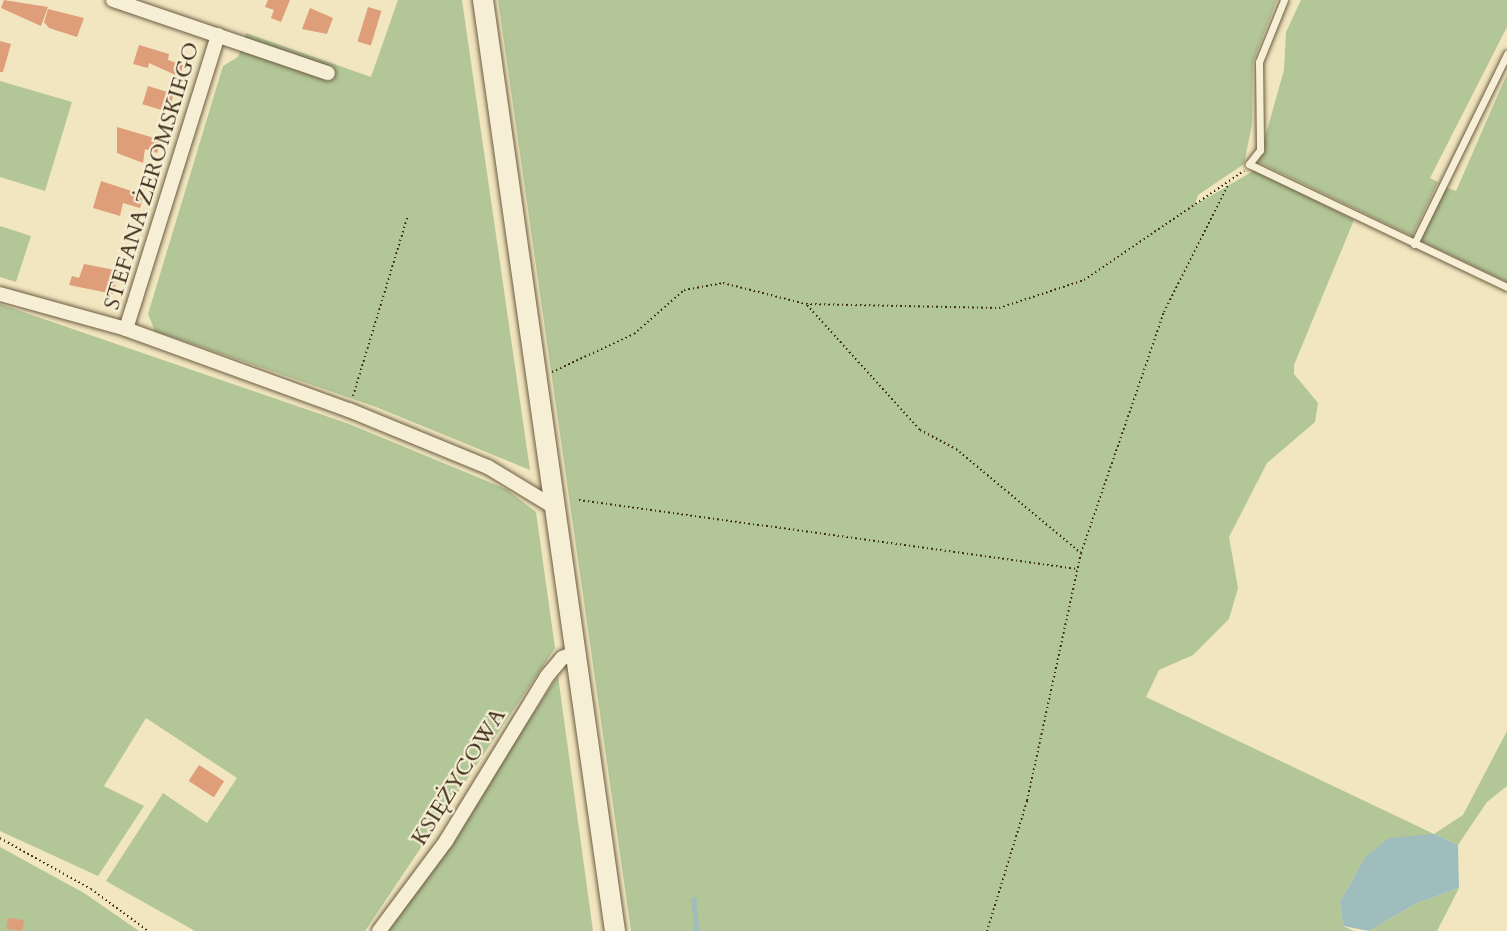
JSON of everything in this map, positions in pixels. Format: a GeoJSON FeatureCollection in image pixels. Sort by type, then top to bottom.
{"type":"FeatureCollection","features":[{"type":"Feature","properties":{"kind":"street"},"geometry":{"type":"LineString","coordinates":[[113,0],[328,73]]}},
{"type":"Feature","properties":{"kind":"street"},"geometry":{"type":"LineString","coordinates":[[483,0],[540,376],[615,931]]}},
{"type":"Feature","properties":{"kind":"street","name":"STEFANA ŻEROMSKIEGO"},"geometry":{"type":"LineString","coordinates":[[126,329],[218,35]]}},
{"type":"Feature","properties":{"kind":"street","name":"STEFANA ŻEROMSKIEGO"},"geometry":{"type":"LineString","coordinates":[[0,294],[126,329],[348,410],[488,467],[557,509]]}},
{"type":"Feature","properties":{"kind":"street","name":"KSIĘŻYCOWA"},"geometry":{"type":"LineString","coordinates":[[379,931],[446,841],[547,676],[562,658],[577,652]]}},
{"type":"Feature","properties":{"kind":"lane"},"geometry":{"type":"LineString","coordinates":[[1284,0],[1259,62],[1260,150],[1249,164],[1507,287]]}},
{"type":"Feature","properties":{"kind":"lane"},"geometry":{"type":"LineString","coordinates":[[1414,244],[1507,54]]}},
{"type":"Feature","properties":{"kind":"path"},"geometry":{"type":"LineString","coordinates":[[540,376],[634,334],[684,290],[723,283],[806,304],[999,308],[1084,280],[1229,182],[1249,164]]}},
{"type":"Feature","properties":{"kind":"path"},"geometry":{"type":"LineString","coordinates":[[987,931],[1027,801],[1081,553],[1164,312],[1229,182]]}},
{"type":"Feature","properties":{"kind":"path"},"geometry":{"type":"LineString","coordinates":[[348,410],[408,215]]}},
{"type":"Feature","properties":{"kind":"path"},"geometry":{"type":"LineString","coordinates":[[806,304],[920,430],[956,448],[1081,553]]}},
{"type":"Feature","properties":{"kind":"path"},"geometry":{"type":"LineString","coordinates":[[579,500],[1077,569]]}},
{"type":"Feature","properties":{"kind":"path"},"geometry":{"type":"LineString","coordinates":[[0,838],[91,890],[147,931]]}},
{"type":"Feature","properties":{"kind":"green space"},"geometry":{"type":"Polygon","coordinates":[[[398,0],[462,0],[530,470],[376,407],[155,331],[148,314],[223,66],[238,57],[246,33],[371,77],[398,0]]]}},
{"type":"Feature","properties":{"kind":"green space"},"geometry":{"type":"Polygon","coordinates":[[[498,0],[1277,0],[1253,62],[1252,124],[1244,164],[1198,195],[1195,205],[1255,170],[1354,220],[1294,365],[1294,374],[1318,403],[1315,422],[1267,463],[1229,537],[1238,588],[1229,619],[1193,655],[1159,670],[1146,697],[1434,834],[1365,857],[1340,902],[1343,926],[1354,931],[631,931],[498,0]]]}},
{"type":"Feature","properties":{"kind":"green space"},"geometry":{"type":"Polygon","coordinates":[[[1301,0],[1507,0],[1507,27],[1430,178],[1438,182],[1412,236],[1258,162],[1284,70],[1286,32],[1301,0]]]}},
{"type":"Feature","properties":{"kind":"green space"},"geometry":{"type":"Polygon","coordinates":[[[1507,74],[1507,282],[1419,240],[1445,187],[1456,191],[1507,74]]]}},
{"type":"Feature","properties":{"kind":"green space"},"geometry":{"type":"Polygon","coordinates":[[[0,81],[72,102],[45,191],[0,177],[0,81]]]}},
{"type":"Feature","properties":{"kind":"green space"},"geometry":{"type":"Polygon","coordinates":[[[0,226],[31,236],[16,282],[0,277],[0,226]]]}},
{"type":"Feature","properties":{"kind":"green space"},"geometry":{"type":"Polygon","coordinates":[[[0,304],[349,424],[506,489],[536,512],[555,648],[365,931],[195,931],[106,881],[163,793],[207,823],[237,778],[146,718],[104,786],[144,806],[98,876],[0,831],[0,304]]]}},
{"type":"Feature","properties":{"kind":"green space"},"geometry":{"type":"Polygon","coordinates":[[[558,676],[593,931],[388,931],[558,676]]]}},
{"type":"Feature","properties":{"kind":"green space"},"geometry":{"type":"Polygon","coordinates":[[[1507,731],[1507,786],[1487,802],[1458,845],[1434,834],[1463,815],[1507,731]]]}},
{"type":"Feature","properties":{"kind":"green space"},"geometry":{"type":"Polygon","coordinates":[[[0,847],[84,893],[139,931],[0,931],[0,847]]]}},
{"type":"Feature","properties":{"kind":"green space"},"geometry":{"type":"Polygon","coordinates":[[[1459,888],[1437,931],[1369,931],[1415,904],[1459,888]]]}},
{"type":"Feature","properties":{"kind":"water"},"geometry":{"type":"Polygon","coordinates":[[[1434,834],[1458,845],[1459,888],[1415,904],[1369,931],[1343,926],[1340,902],[1365,857],[1389,838],[1434,834]]]}},
{"type":"Feature","properties":{"kind":"building"},"geometry":{"type":"Polygon","coordinates":[[[4,0],[48,7],[41,26],[1,8],[4,0]]]}},
{"type":"Feature","properties":{"kind":"building"},"geometry":{"type":"Polygon","coordinates":[[[268,0],[290,0],[281,22],[271,18],[274,10],[265,7],[268,0]]]}},
{"type":"Feature","properties":{"kind":"building"},"geometry":{"type":"Polygon","coordinates":[[[368,7],[381,11],[371,46],[357,41],[368,7]]]}},
{"type":"Feature","properties":{"kind":"building"},"geometry":{"type":"Polygon","coordinates":[[[310,8],[333,18],[327,34],[302,29],[310,8]]]}},
{"type":"Feature","properties":{"kind":"building"},"geometry":{"type":"Polygon","coordinates":[[[48,9],[84,18],[77,37],[49,28],[44,22],[48,9]]]}},
{"type":"Feature","properties":{"kind":"building"},"geometry":{"type":"Polygon","coordinates":[[[0,41],[11,44],[3,72],[0,72],[0,41]]]}},
{"type":"Feature","properties":{"kind":"building"},"geometry":{"type":"Polygon","coordinates":[[[139,45],[169,54],[168,60],[183,65],[180,77],[149,63],[148,68],[133,64],[139,45]]]}},
{"type":"Feature","properties":{"kind":"building"},"geometry":{"type":"Polygon","coordinates":[[[148,86],[174,94],[168,112],[142,104],[148,86]]]}},
{"type":"Feature","properties":{"kind":"building"},"geometry":{"type":"Polygon","coordinates":[[[117,127],[161,140],[157,153],[145,149],[143,163],[117,153],[117,127]]]}},
{"type":"Feature","properties":{"kind":"building"},"geometry":{"type":"Polygon","coordinates":[[[101,181],[144,195],[140,208],[123,203],[120,216],[93,208],[101,181]]]}},
{"type":"Feature","properties":{"kind":"building"},"geometry":{"type":"Polygon","coordinates":[[[84,264],[120,271],[113,294],[69,285],[72,276],[79,278],[84,264]]]}},
{"type":"Feature","properties":{"kind":"building"},"geometry":{"type":"Polygon","coordinates":[[[199,765],[224,781],[214,797],[189,781],[199,765]]]}},
{"type":"Feature","properties":{"kind":"building"},"geometry":{"type":"Polygon","coordinates":[[[8,918],[24,920],[23,931],[7,929],[8,918]]]}},
{"type":"Feature","properties":{"kind":"waterway"},"geometry":{"type":"LineString","coordinates":[[694,899],[697,931]]}}]}
